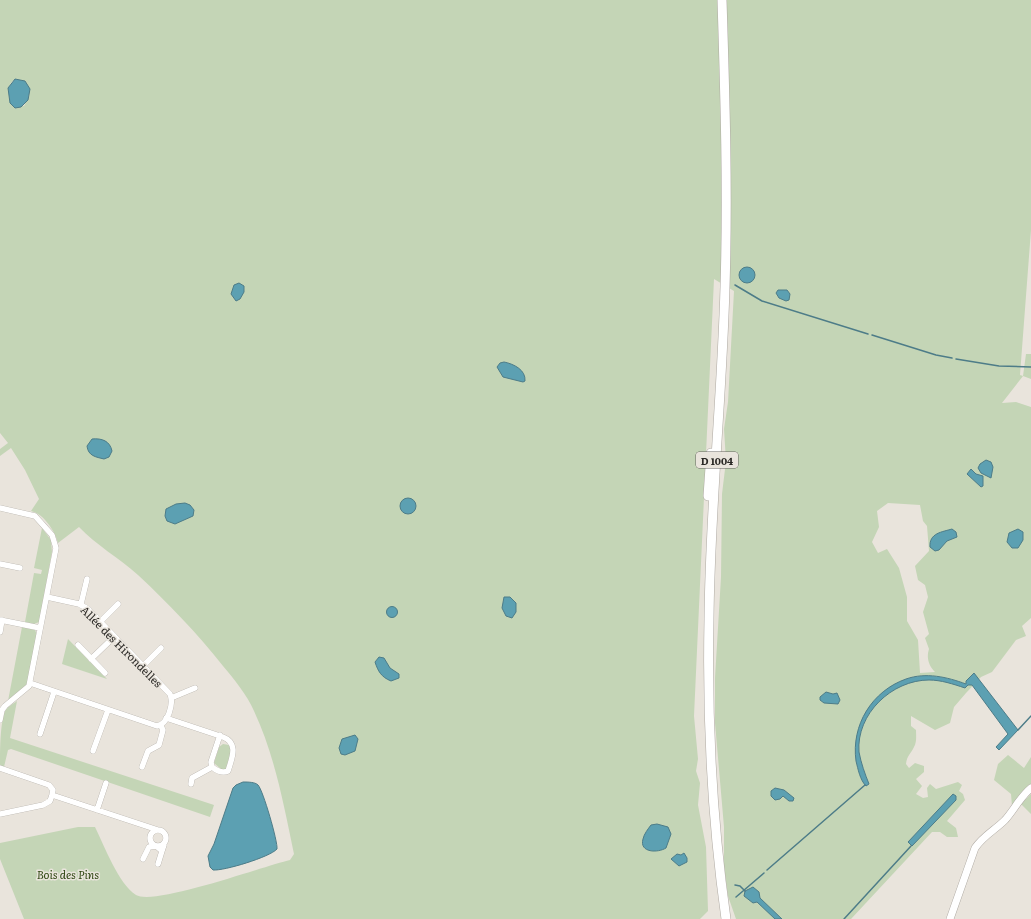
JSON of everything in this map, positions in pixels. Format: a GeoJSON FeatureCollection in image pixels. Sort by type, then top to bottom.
{"type":"FeatureCollection","features":[{"type":"Feature","properties":{"kind":"highway","name":"D 1004"},"geometry":{"type":"LineString","coordinates":[[716,0],[720,121],[719,282],[703,609],[702,677],[706,790],[720,919]]}},
{"type":"Feature","properties":{"kind":"highway","name":"D 1004"},"geometry":{"type":"LineString","coordinates":[[722,0],[726,128],[725,286],[709,602],[708,678],[712,789],[726,919]]}},
{"type":"Feature","properties":{"kind":"street"},"geometry":{"type":"LineString","coordinates":[[0,508],[34,515],[53,537],[56,552],[30,683],[27,689],[5,706],[2,710],[0,720]]}},
{"type":"Feature","properties":{"kind":"street"},"geometry":{"type":"LineString","coordinates":[[0,564],[20,568]]}},
{"type":"Feature","properties":{"kind":"street"},"geometry":{"type":"LineString","coordinates":[[81,604],[87,579]]}},
{"type":"Feature","properties":{"kind":"street","name":"Allée des Hirondelles"},"geometry":{"type":"LineString","coordinates":[[47,597],[81,604],[170,694],[171,698]]}},
{"type":"Feature","properties":{"kind":"street"},"geometry":{"type":"LineString","coordinates":[[100,622],[118,604]]}},
{"type":"Feature","properties":{"kind":"street"},"geometry":{"type":"LineString","coordinates":[[0,632],[1,620],[40,628]]}},
{"type":"Feature","properties":{"kind":"street"},"geometry":{"type":"LineString","coordinates":[[91,659],[114,637]]}},
{"type":"Feature","properties":{"kind":"street"},"geometry":{"type":"LineString","coordinates":[[78,645],[105,673]]}},
{"type":"Feature","properties":{"kind":"street"},"geometry":{"type":"LineString","coordinates":[[143,666],[161,648]]}},
{"type":"Feature","properties":{"kind":"street"},"geometry":{"type":"LineString","coordinates":[[30,683],[108,710],[161,726]]}},
{"type":"Feature","properties":{"kind":"street"},"geometry":{"type":"LineString","coordinates":[[142,767],[148,751],[159,745],[163,730],[161,726],[166,718],[171,698],[195,688]]}},
{"type":"Feature","properties":{"kind":"street"},"geometry":{"type":"LineString","coordinates":[[40,734],[54,692]]}},
{"type":"Feature","properties":{"kind":"street"},"geometry":{"type":"LineString","coordinates":[[93,751],[108,710]]}},
{"type":"Feature","properties":{"kind":"street"},"geometry":{"type":"LineString","coordinates":[[166,718],[220,736],[230,741],[233,753],[228,771],[222,772],[212,767]]}},
{"type":"Feature","properties":{"kind":"street"},"geometry":{"type":"LineString","coordinates":[[212,767],[211,762],[220,736]]}},
{"type":"Feature","properties":{"kind":"street"},"geometry":{"type":"LineString","coordinates":[[191,784],[192,778],[212,767]]}},
{"type":"Feature","properties":{"kind":"street"},"geometry":{"type":"LineString","coordinates":[[0,768],[49,785],[53,790],[50,801],[43,805],[0,814]]}},
{"type":"Feature","properties":{"kind":"street"},"geometry":{"type":"LineString","coordinates":[[97,810],[106,783]]}},
{"type":"Feature","properties":{"kind":"street"},"geometry":{"type":"LineString","coordinates":[[950,919],[975,848],[981,840],[1009,815],[1031,788]]}},
{"type":"Feature","properties":{"kind":"street"},"geometry":{"type":"LineString","coordinates":[[52,795],[163,832],[167,836],[158,864]]}},
{"type":"Feature","properties":{"kind":"street"},"geometry":{"type":"LineString","coordinates":[[158,830],[153,832],[150,837],[152,843],[162,851]]}},
{"type":"Feature","properties":{"kind":"street"},"geometry":{"type":"LineString","coordinates":[[143,859],[147,848],[151,846],[164,845]]}},
{"type":"Feature","properties":{"kind":"green space","name":"Bois des Pins"},"geometry":{"type":"Polygon","coordinates":[[[0,0],[1031,0],[1031,230],[1020,375],[1023,376],[1002,403],[1016,402],[1031,407],[1031,618],[1022,626],[1026,636],[1016,640],[992,672],[981,677],[966,693],[954,707],[950,723],[935,730],[911,716],[911,726],[916,730],[916,741],[906,764],[909,768],[915,763],[924,766],[924,772],[916,779],[922,786],[916,794],[923,798],[928,797],[927,788],[930,784],[936,789],[958,782],[962,785],[959,791],[963,794],[965,800],[947,821],[956,828],[958,837],[947,837],[940,832],[932,832],[851,919],[736,919],[728,896],[724,866],[724,827],[715,723],[715,678],[721,577],[722,494],[726,461],[724,429],[728,402],[734,291],[714,279],[694,716],[698,759],[696,771],[700,783],[698,805],[706,847],[708,911],[700,919],[24,919],[0,859],[0,843],[78,827],[95,827],[112,864],[123,882],[136,895],[147,897],[164,895],[210,884],[290,860],[294,854],[278,781],[268,746],[254,711],[240,687],[203,642],[160,596],[138,575],[93,540],[79,527],[58,543],[54,533],[44,519],[31,511],[39,499],[25,470],[11,448],[0,456],[0,449],[8,443],[0,433],[0,0]],[[17,79],[11,83],[9,89],[11,103],[24,106],[29,96],[29,87],[17,79]],[[888,503],[877,511],[879,527],[872,542],[878,553],[887,549],[899,568],[907,597],[907,621],[918,640],[920,673],[935,672],[929,662],[929,649],[925,638],[929,634],[923,612],[928,597],[925,585],[918,580],[915,566],[929,551],[927,526],[923,521],[920,505],[888,503]]]}},
{"type":"Feature","properties":{"kind":"green space"},"geometry":{"type":"Polygon","coordinates":[[[1026,354],[1031,354],[1031,379],[1023,376],[1026,354]]]}},
{"type":"Feature","properties":{"kind":"green space"},"geometry":{"type":"Polygon","coordinates":[[[42,528],[51,540],[52,552],[39,622],[34,624],[25,622],[34,573],[41,574],[42,570],[34,568],[42,528]]]}},
{"type":"Feature","properties":{"kind":"green space"},"geometry":{"type":"Polygon","coordinates":[[[22,627],[35,630],[37,635],[27,684],[8,701],[22,627]]]}},
{"type":"Feature","properties":{"kind":"green space"},"geometry":{"type":"Polygon","coordinates":[[[68,639],[107,679],[62,664],[68,639]]]}},
{"type":"Feature","properties":{"kind":"green space"},"geometry":{"type":"Polygon","coordinates":[[[17,701],[10,738],[214,805],[210,817],[11,749],[8,750],[4,767],[0,766],[3,716],[5,711],[17,701]]]}},
{"type":"Feature","properties":{"kind":"green space"},"geometry":{"type":"Polygon","coordinates":[[[223,744],[229,745],[232,749],[227,769],[222,770],[214,763],[219,747],[223,744]]]}},
{"type":"Feature","properties":{"kind":"green space"},"geometry":{"type":"Polygon","coordinates":[[[1008,755],[1024,768],[1031,757],[1031,784],[1012,806],[1011,794],[994,780],[998,764],[1008,755]]]}},
{"type":"Feature","properties":{"kind":"green space"},"geometry":{"type":"Polygon","coordinates":[[[1031,794],[1031,814],[1021,804],[1031,794]]]}},
{"type":"Feature","properties":{"kind":"water"},"geometry":{"type":"Polygon","coordinates":[[[15,79],[25,81],[30,89],[28,100],[21,107],[15,108],[10,103],[8,88],[15,79]]]}},
{"type":"Feature","properties":{"kind":"water"},"geometry":{"type":"Polygon","coordinates":[[[744,267],[750,267],[755,272],[753,281],[750,283],[744,283],[739,278],[739,272],[744,267]]]}},
{"type":"Feature","properties":{"kind":"water"},"geometry":{"type":"Polygon","coordinates":[[[239,283],[244,286],[244,292],[240,299],[236,301],[231,294],[234,285],[239,283]]]}},
{"type":"Feature","properties":{"kind":"water"},"geometry":{"type":"Polygon","coordinates":[[[778,290],[787,290],[790,294],[789,300],[786,301],[779,298],[776,293],[778,290]]]}},
{"type":"Feature","properties":{"kind":"water"},"geometry":{"type":"Polygon","coordinates":[[[504,362],[519,368],[524,374],[525,381],[523,382],[503,377],[497,367],[500,363],[504,362]]]}},
{"type":"Feature","properties":{"kind":"water"},"geometry":{"type":"Polygon","coordinates":[[[92,439],[105,441],[109,445],[112,451],[109,457],[104,459],[95,457],[89,452],[87,446],[92,439]]]}},
{"type":"Feature","properties":{"kind":"water"},"geometry":{"type":"Polygon","coordinates":[[[986,460],[991,462],[993,467],[991,478],[981,473],[978,468],[980,464],[986,460]]]}},
{"type":"Feature","properties":{"kind":"water"},"geometry":{"type":"Polygon","coordinates":[[[971,469],[976,474],[983,476],[983,486],[981,487],[967,474],[971,469]]]}},
{"type":"Feature","properties":{"kind":"water"},"geometry":{"type":"Polygon","coordinates":[[[408,498],[414,500],[416,506],[414,512],[408,514],[402,512],[400,506],[402,500],[408,498]]]}},
{"type":"Feature","properties":{"kind":"water"},"geometry":{"type":"Polygon","coordinates":[[[185,503],[190,505],[194,510],[193,516],[175,524],[167,521],[165,516],[166,509],[176,504],[185,503]]]}},
{"type":"Feature","properties":{"kind":"water"},"geometry":{"type":"Polygon","coordinates":[[[952,529],[956,532],[957,537],[947,541],[939,550],[935,551],[930,547],[930,542],[934,536],[940,532],[952,529]]]}},
{"type":"Feature","properties":{"kind":"water"},"geometry":{"type":"Polygon","coordinates":[[[1018,529],[1023,532],[1023,540],[1018,548],[1012,548],[1007,542],[1009,533],[1018,529]]]}},
{"type":"Feature","properties":{"kind":"water"},"geometry":{"type":"Polygon","coordinates":[[[504,597],[510,597],[516,603],[516,612],[512,618],[506,616],[502,608],[504,597]]]}},
{"type":"Feature","properties":{"kind":"water"},"geometry":{"type":"Polygon","coordinates":[[[390,607],[394,607],[396,608],[396,616],[390,617],[387,614],[387,610],[390,607]]]}},
{"type":"Feature","properties":{"kind":"water"},"geometry":{"type":"Polygon","coordinates":[[[379,657],[384,658],[390,668],[399,674],[399,678],[391,681],[382,676],[375,662],[379,657]]]}},
{"type":"Feature","properties":{"kind":"water"},"geometry":{"type":"Polygon","coordinates":[[[974,673],[1018,730],[999,750],[996,747],[1008,734],[972,685],[968,685],[965,688],[938,681],[929,680],[915,682],[902,686],[879,702],[863,725],[859,752],[869,784],[866,786],[858,771],[855,748],[861,722],[866,711],[874,701],[894,684],[906,679],[921,676],[936,676],[966,684],[966,681],[974,673]]]}},
{"type":"Feature","properties":{"kind":"water"},"geometry":{"type":"Polygon","coordinates":[[[826,692],[833,694],[837,693],[840,700],[838,704],[824,703],[820,700],[820,697],[826,692]]]}},
{"type":"Feature","properties":{"kind":"water"},"geometry":{"type":"Polygon","coordinates":[[[355,735],[358,739],[355,751],[345,755],[341,754],[339,748],[342,739],[355,735]]]}},
{"type":"Feature","properties":{"kind":"water"},"geometry":{"type":"Polygon","coordinates":[[[243,782],[251,782],[258,785],[273,827],[277,849],[266,856],[246,863],[219,870],[213,870],[210,867],[208,856],[214,844],[233,788],[243,782]]]}},
{"type":"Feature","properties":{"kind":"water"},"geometry":{"type":"Polygon","coordinates":[[[775,788],[784,790],[794,798],[793,801],[789,801],[783,796],[780,799],[775,800],[771,796],[771,791],[775,788]]]}},
{"type":"Feature","properties":{"kind":"water"},"geometry":{"type":"Polygon","coordinates":[[[953,794],[956,796],[956,800],[912,846],[908,842],[953,794]]]}},
{"type":"Feature","properties":{"kind":"water"},"geometry":{"type":"Polygon","coordinates":[[[657,824],[668,827],[671,834],[666,848],[658,851],[650,851],[644,847],[643,839],[645,833],[651,825],[657,824]]]}},
{"type":"Feature","properties":{"kind":"water"},"geometry":{"type":"Polygon","coordinates":[[[684,853],[687,858],[687,862],[679,866],[671,859],[677,854],[681,855],[684,853]]]}},
{"type":"Feature","properties":{"kind":"water"},"geometry":{"type":"Polygon","coordinates":[[[753,887],[759,892],[760,898],[782,919],[775,919],[757,902],[753,903],[744,896],[745,891],[753,887]]]}},
{"type":"Feature","properties":{"kind":"waterway"},"geometry":{"type":"LineString","coordinates":[[735,285],[762,301],[868,334]]}},
{"type":"Feature","properties":{"kind":"waterway"},"geometry":{"type":"LineString","coordinates":[[872,335],[936,355],[952,358]]}},
{"type":"Feature","properties":{"kind":"waterway"},"geometry":{"type":"LineString","coordinates":[[956,359],[999,366],[1031,367]]}},
{"type":"Feature","properties":{"kind":"waterway"},"geometry":{"type":"LineString","coordinates":[[1018,730],[1031,716]]}},
{"type":"Feature","properties":{"kind":"waterway"},"geometry":{"type":"LineString","coordinates":[[767,870],[865,785]]}},
{"type":"Feature","properties":{"kind":"waterway"},"geometry":{"type":"LineString","coordinates":[[844,919],[911,846]]}},
{"type":"Feature","properties":{"kind":"waterway"},"geometry":{"type":"LineString","coordinates":[[736,897],[764,873]]}},
{"type":"Feature","properties":{"kind":"waterway"},"geometry":{"type":"LineString","coordinates":[[735,885],[740,886],[745,891]]}}]}
